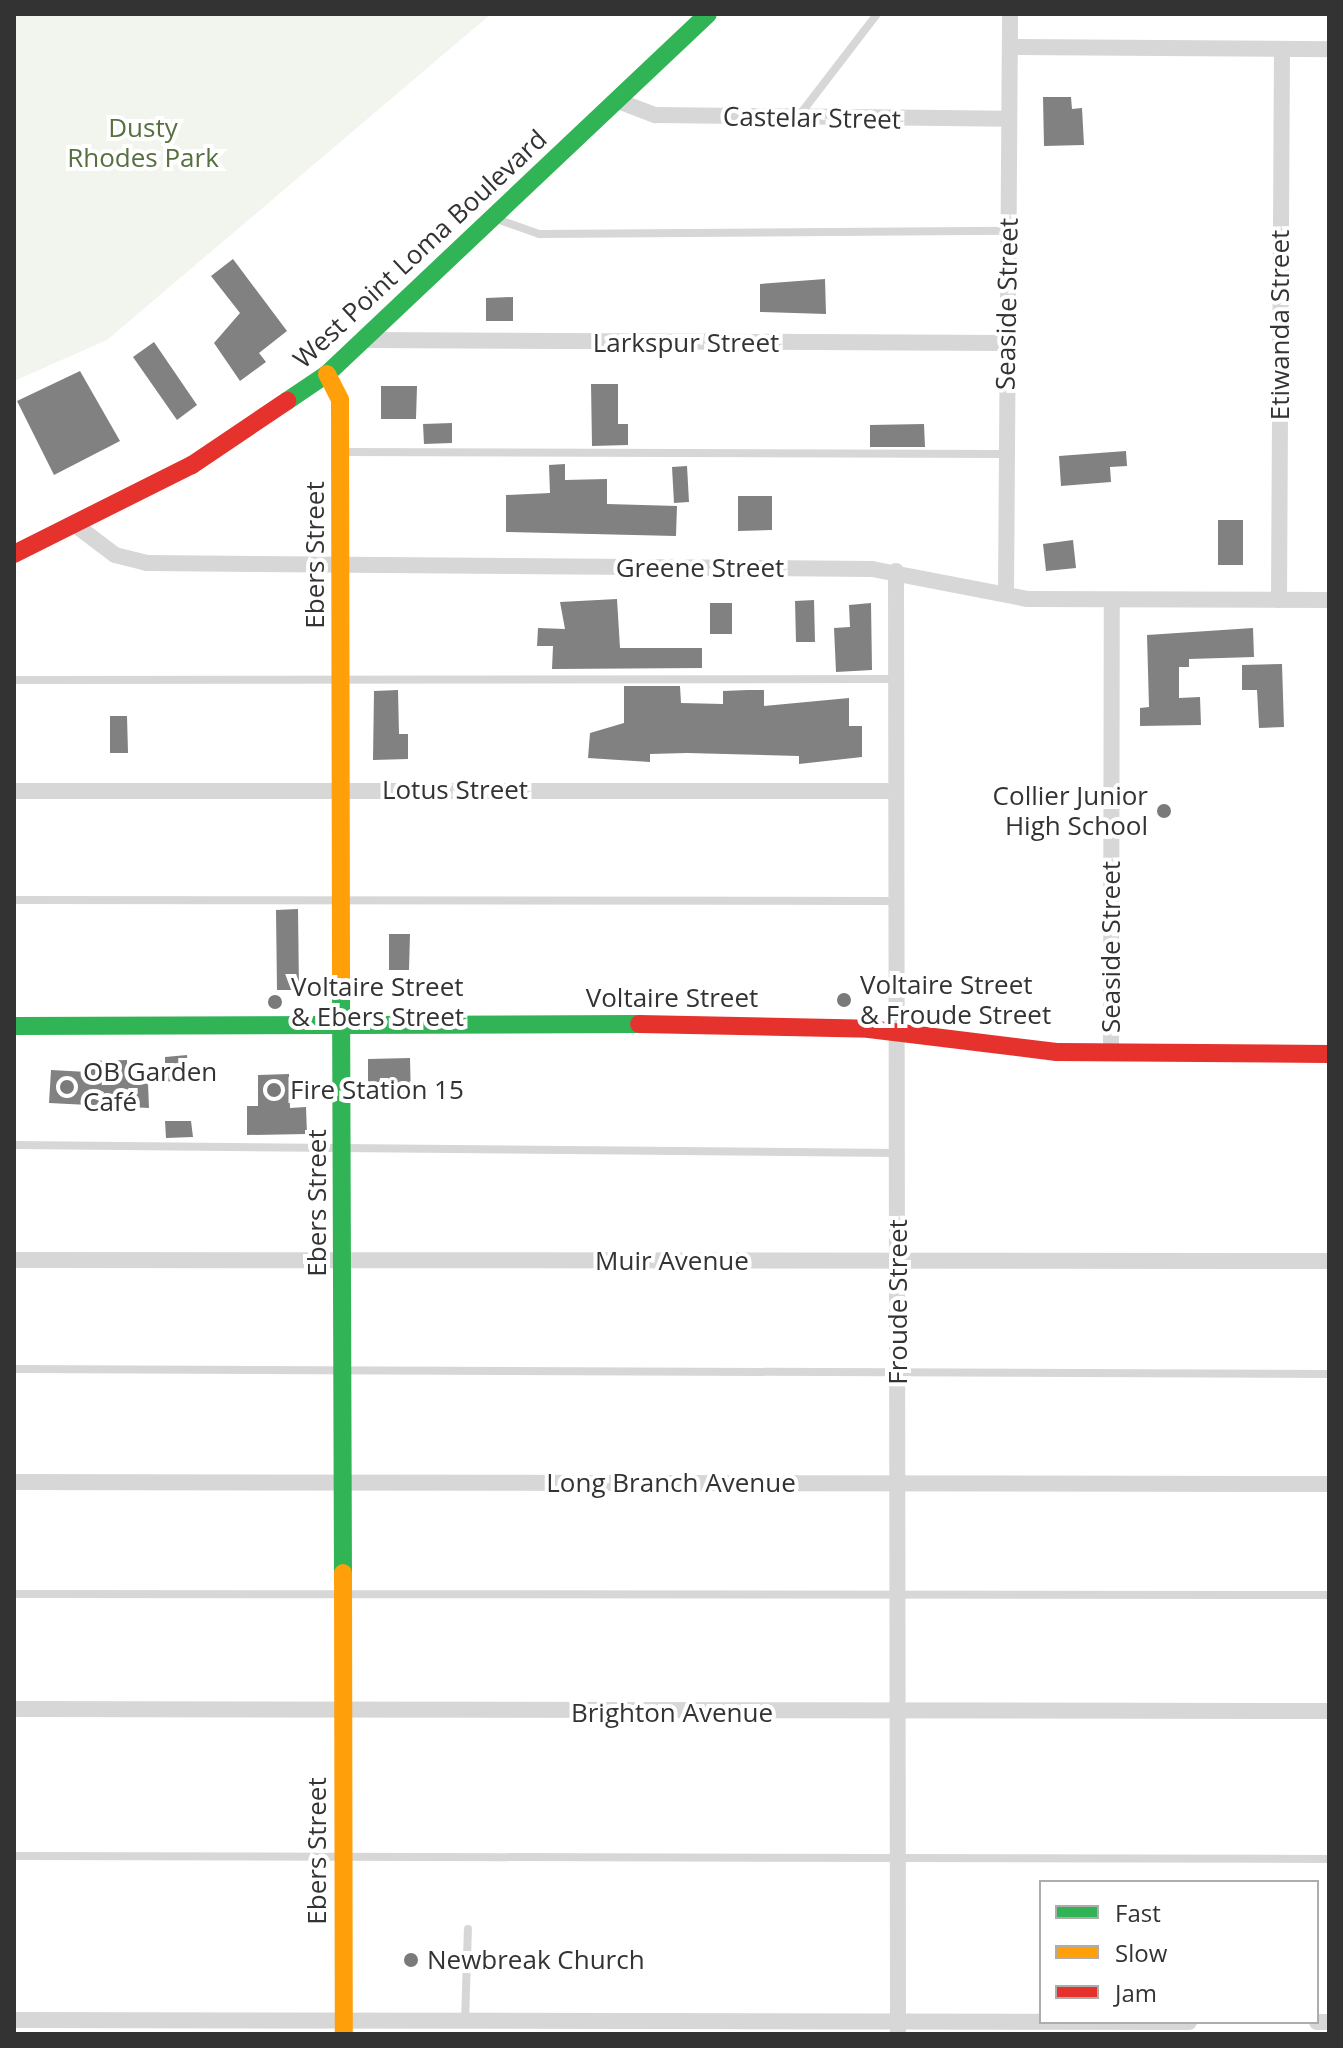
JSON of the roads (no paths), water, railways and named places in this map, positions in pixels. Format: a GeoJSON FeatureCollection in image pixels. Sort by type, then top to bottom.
{"type":"FeatureCollection","features":[{"type":"Feature","properties":{"kind":"main road","name":"West Point Loma Boulevard"},"geometry":{"type":"LineString","coordinates":[[14,554],[78,527],[205,457],[327,374],[708,14]]}},
{"type":"Feature","properties":{"kind":"main road","name":"Ebers Street"},"geometry":{"type":"LineString","coordinates":[[327,374],[340,400],[344,1260],[340,1594],[344,2028]]}},
{"type":"Feature","properties":{"kind":"main road","name":"Voltaire Street"},"geometry":{"type":"LineString","coordinates":[[14,1026],[343,1024],[895,1032],[1111,1053],[1329,1054]]}},
{"type":"Feature","properties":{"kind":"street","name":"Seaside Street"},"geometry":{"type":"LineString","coordinates":[[1006,594],[1010,14]]}},
{"type":"Feature","properties":{"kind":"street"},"geometry":{"type":"LineString","coordinates":[[1011,47],[1329,49]]}},
{"type":"Feature","properties":{"kind":"street","name":"Etiwanda Street"},"geometry":{"type":"LineString","coordinates":[[1279,600],[1282,50]]}},
{"type":"Feature","properties":{"kind":"street","name":"Castelar Street"},"geometry":{"type":"LineString","coordinates":[[618,101],[655,115],[1008,119]]}},
{"type":"Feature","properties":{"kind":"street","name":"Larkspur Street"},"geometry":{"type":"LineString","coordinates":[[365,340],[1006,343]]}},
{"type":"Feature","properties":{"kind":"street","name":"Greene Street"},"geometry":{"type":"LineString","coordinates":[[78,527],[135,562],[341,567],[896,571],[1006,594],[1112,601],[1329,600]]}},
{"type":"Feature","properties":{"kind":"street","name":"Froude Street"},"geometry":{"type":"LineString","coordinates":[[896,571],[898,2028]]}},
{"type":"Feature","properties":{"kind":"street","name":"Seaside Street"},"geometry":{"type":"LineString","coordinates":[[1111,1053],[1112,601]]}},
{"type":"Feature","properties":{"kind":"street","name":"Lotus Street"},"geometry":{"type":"LineString","coordinates":[[14,791],[896,791]]}},
{"type":"Feature","properties":{"kind":"street"},"geometry":{"type":"LineString","coordinates":[[1329,1047],[1329,1054]]}},
{"type":"Feature","properties":{"kind":"street","name":"Muir Avenue"},"geometry":{"type":"LineString","coordinates":[[14,1260],[1329,1261]]}},
{"type":"Feature","properties":{"kind":"street","name":"Long Branch Avenue"},"geometry":{"type":"LineString","coordinates":[[14,1482],[1329,1484]]}},
{"type":"Feature","properties":{"kind":"street","name":"Brighton Avenue"},"geometry":{"type":"LineString","coordinates":[[14,1709],[897,1714],[1329,1711]]}},
{"type":"Feature","properties":{"kind":"street"},"geometry":{"type":"LineString","coordinates":[[14,2020],[344,2028],[465,2023],[898,2028],[1092,2024]]}},
{"type":"Feature","properties":{"kind":"lane"},"geometry":{"type":"LineString","coordinates":[[798,118],[877,14]]}},
{"type":"Feature","properties":{"kind":"lane"},"geometry":{"type":"LineString","coordinates":[[494,218],[539,234],[1008,231]]}},
{"type":"Feature","properties":{"kind":"lane"},"geometry":{"type":"LineString","coordinates":[[340,452],[1005,454]]}},
{"type":"Feature","properties":{"kind":"lane"},"geometry":{"type":"LineString","coordinates":[[14,680],[341,676],[897,679]]}},
{"type":"Feature","properties":{"kind":"lane"},"geometry":{"type":"LineString","coordinates":[[14,900],[342,905],[896,901]]}},
{"type":"Feature","properties":{"kind":"lane"},"geometry":{"type":"LineString","coordinates":[[14,1145],[343,1145],[898,1153]]}},
{"type":"Feature","properties":{"kind":"lane"},"geometry":{"type":"LineString","coordinates":[[14,1369],[1329,1374]]}},
{"type":"Feature","properties":{"kind":"lane"},"geometry":{"type":"LineString","coordinates":[[14,1594],[1329,1595]]}},
{"type":"Feature","properties":{"kind":"lane"},"geometry":{"type":"LineString","coordinates":[[14,1856],[896,1861],[1329,1859]]}},
{"type":"Feature","properties":{"kind":"lane"},"geometry":{"type":"LineString","coordinates":[[465,2023],[468,1929]]}},
{"type":"Feature","properties":{"kind":"place","name":"Collier Junior High School"},"geometry":{"type":"Point","coordinates":[1164,811]}},
{"type":"Feature","properties":{"kind":"place","name":"Voltaire Street & Froude Street"},"geometry":{"type":"Point","coordinates":[844,1000]}},
{"type":"Feature","properties":{"kind":"place","name":"Voltaire Street & Ebers Street"},"geometry":{"type":"Point","coordinates":[275,1002]}},
{"type":"Feature","properties":{"kind":"place","name":"OB Garden Café"},"geometry":{"type":"Point","coordinates":[67,1087]}},
{"type":"Feature","properties":{"kind":"place","name":"Fire Station 15"},"geometry":{"type":"Point","coordinates":[274,1090]}},
{"type":"Feature","properties":{"kind":"place","name":"Newbreak Church"},"geometry":{"type":"Point","coordinates":[411,1960]}},
{"type":"Feature","properties":{"kind":"park label","name":"Dusty Rhodes Park"},"geometry":{"type":"Point","coordinates":[143,143]}}]}
